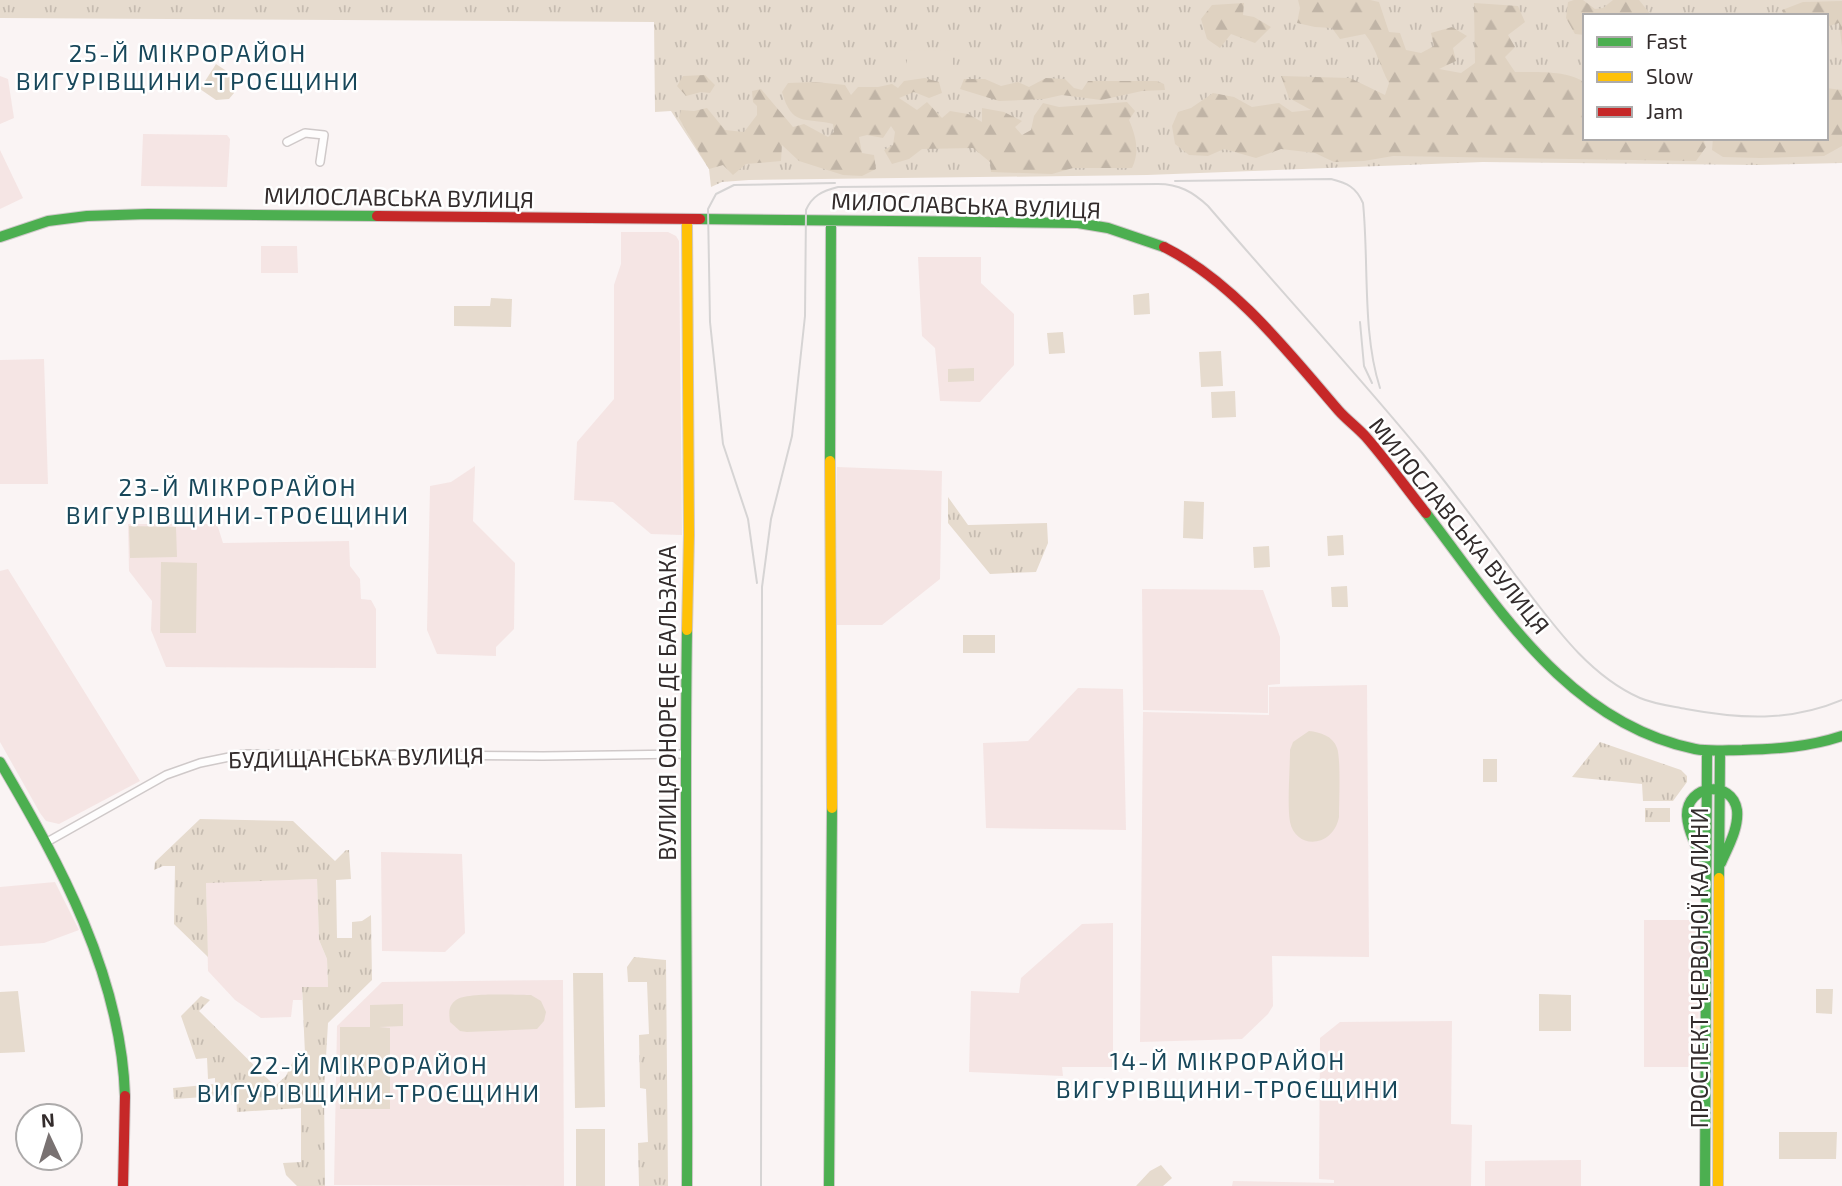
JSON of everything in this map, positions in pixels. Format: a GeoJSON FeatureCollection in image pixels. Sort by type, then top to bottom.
{"type":"FeatureCollection","features":[{"type":"Feature","properties":{"kind":"main road","name":"МИЛОСЛАВСЬКА ВУЛИЦЯ"},"geometry":{"type":"LineString","coordinates":[[0,237],[48,221],[123,215],[1078,223],[1108,228],[1166,248],[1236,299],[1295,358],[1342,414],[1365,436],[1498,608],[1550,670],[1588,702],[1614,719],[1652,737],[1707,751],[1777,750],[1842,736]]}},
{"type":"Feature","properties":{"kind":"main road","name":"ВУЛИЦЯ ОНОРЕ ДЕ БАЛЬЗАКА"},"geometry":{"type":"LineString","coordinates":[[687,221],[687,1186]]}},
{"type":"Feature","properties":{"kind":"main road"},"geometry":{"type":"LineString","coordinates":[[829,1186],[832,761],[831,221]]}},
{"type":"Feature","properties":{"kind":"main road","name":"ПРОСПЕКТ ЧЕРВОНОЇ КАЛИНИ"},"geometry":{"type":"LineString","coordinates":[[1705,1186],[1707,751]]}},
{"type":"Feature","properties":{"kind":"main road","name":"ПРОСПЕКТ ЧЕРВОНОЇ КАЛИНИ"},"geometry":{"type":"LineString","coordinates":[[1718,1186],[1720,751]]}},
{"type":"Feature","properties":{"kind":"main road"},"geometry":{"type":"LineString","coordinates":[[0,762],[47,842],[90,936],[110,997],[122,1059],[125,1134],[123,1186]]}},
{"type":"Feature","properties":{"kind":"main road"},"geometry":{"type":"LineString","coordinates":[[1707,866],[1694,840],[1687,813],[1691,800],[1707,788],[1728,793],[1737,811],[1732,839],[1720,865]]}},
{"type":"Feature","properties":{"kind":"street"},"geometry":{"type":"LineString","coordinates":[[287,142],[305,133],[324,135],[320,162]]}},
{"type":"Feature","properties":{"kind":"street","name":"БУДИЩАНСЬКА ВУЛИЦЯ"},"geometry":{"type":"LineString","coordinates":[[47,842],[166,775],[200,763],[244,754],[685,754]]}},
{"type":"Feature","properties":{"kind":"shaded area"},"geometry":{"type":"Polygon","coordinates":[[[0,76],[8,79],[14,118],[0,124],[0,76]]]}},
{"type":"Feature","properties":{"kind":"shaded area"},"geometry":{"type":"Polygon","coordinates":[[[143,134],[227,135],[230,139],[227,187],[141,186],[143,134]]]}},
{"type":"Feature","properties":{"kind":"shaded area"},"geometry":{"type":"Polygon","coordinates":[[[0,150],[23,198],[0,209],[0,150]]]}},
{"type":"Feature","properties":{"kind":"shaded area"},"geometry":{"type":"Polygon","coordinates":[[[621,232],[668,232],[679,241],[682,535],[651,534],[613,502],[574,500],[577,442],[614,399],[614,285],[621,264],[621,232]]]}},
{"type":"Feature","properties":{"kind":"shaded area"},"geometry":{"type":"Polygon","coordinates":[[[261,246],[297,246],[298,273],[261,273],[261,246]]]}},
{"type":"Feature","properties":{"kind":"shaded area"},"geometry":{"type":"Polygon","coordinates":[[[918,257],[981,257],[981,283],[1014,314],[1014,365],[980,402],[940,401],[935,348],[922,336],[918,257]]]}},
{"type":"Feature","properties":{"kind":"shaded area"},"geometry":{"type":"Polygon","coordinates":[[[44,359],[48,484],[0,484],[0,360],[44,359]]]}},
{"type":"Feature","properties":{"kind":"shaded area"},"geometry":{"type":"Polygon","coordinates":[[[475,466],[473,521],[515,563],[514,629],[496,647],[496,656],[437,654],[427,630],[430,486],[451,482],[475,466]]]}},
{"type":"Feature","properties":{"kind":"shaded area"},"geometry":{"type":"Polygon","coordinates":[[[837,467],[942,471],[940,579],[882,625],[837,625],[837,467]]]}},
{"type":"Feature","properties":{"kind":"shaded area"},"geometry":{"type":"Polygon","coordinates":[[[128,524],[217,524],[223,543],[349,541],[350,566],[360,579],[361,599],[371,600],[376,609],[376,668],[166,667],[151,630],[152,601],[129,571],[128,524]]]}},
{"type":"Feature","properties":{"kind":"shaded area"},"geometry":{"type":"Polygon","coordinates":[[[8,569],[140,781],[59,824],[46,821],[40,813],[0,742],[0,571],[8,569]]]}},
{"type":"Feature","properties":{"kind":"shaded area"},"geometry":{"type":"Polygon","coordinates":[[[1142,589],[1263,590],[1280,637],[1280,684],[1268,685],[1268,713],[1143,710],[1142,589]]]}},
{"type":"Feature","properties":{"kind":"shaded area"},"geometry":{"type":"Polygon","coordinates":[[[1367,685],[1369,957],[1272,956],[1273,1006],[1242,1039],[1140,1042],[1143,712],[1269,715],[1269,687],[1367,685]]]}},
{"type":"Feature","properties":{"kind":"shaded area"},"geometry":{"type":"Polygon","coordinates":[[[1078,688],[1123,689],[1126,830],[986,828],[983,743],[1028,741],[1078,688]]]}},
{"type":"Feature","properties":{"kind":"shaded area"},"geometry":{"type":"Polygon","coordinates":[[[381,852],[462,854],[465,933],[445,952],[382,951],[381,852]]]}},
{"type":"Feature","properties":{"kind":"shaded area"},"geometry":{"type":"Polygon","coordinates":[[[317,879],[319,940],[327,959],[328,987],[302,987],[302,1000],[293,1000],[291,1017],[261,1018],[235,1000],[208,971],[206,882],[317,879]]]}},
{"type":"Feature","properties":{"kind":"shaded area"},"geometry":{"type":"Polygon","coordinates":[[[55,882],[79,930],[44,943],[0,946],[0,887],[55,882]]]}},
{"type":"Feature","properties":{"kind":"shaded area"},"geometry":{"type":"Polygon","coordinates":[[[1644,920],[1700,920],[1698,1067],[1644,1067],[1644,920]]]}},
{"type":"Feature","properties":{"kind":"shaded area"},"geometry":{"type":"Polygon","coordinates":[[[1113,923],[1113,1067],[1062,1067],[1063,1076],[969,1072],[971,991],[1019,993],[1021,978],[1082,924],[1113,923]]]}},
{"type":"Feature","properties":{"kind":"shaded area"},"geometry":{"type":"Polygon","coordinates":[[[563,980],[564,1186],[334,1185],[337,1026],[382,982],[563,980]]]}},
{"type":"Feature","properties":{"kind":"shaded area"},"geometry":{"type":"Polygon","coordinates":[[[1452,1021],[1451,1124],[1472,1125],[1471,1186],[1232,1186],[1233,1181],[1334,1183],[1334,1180],[1319,1179],[1320,1038],[1340,1022],[1452,1021]]]}},
{"type":"Feature","properties":{"kind":"shaded area"},"geometry":{"type":"Polygon","coordinates":[[[1581,1160],[1581,1186],[1485,1186],[1485,1161],[1581,1160]]]}},
{"type":"Feature","properties":{"kind":"green space"},"geometry":{"type":"Polygon","coordinates":[[[0,0],[1842,0],[1842,163],[1758,165],[1483,162],[1147,175],[749,180],[722,182],[711,187],[709,169],[671,111],[655,112],[654,22],[0,18],[0,0]]]}},
{"type":"Feature","properties":{"kind":"green space"},"geometry":{"type":"Polygon","coordinates":[[[1298,0],[1379,2],[1389,32],[1400,33],[1406,50],[1421,53],[1434,46],[1431,33],[1452,27],[1467,36],[1453,48],[1456,61],[1439,69],[1461,73],[1475,63],[1474,3],[1518,6],[1525,22],[1508,35],[1515,47],[1505,57],[1515,72],[1562,74],[1583,82],[1583,140],[1704,140],[1706,147],[1696,161],[1393,156],[1334,162],[1315,153],[1281,149],[1256,158],[1224,149],[1208,156],[1189,155],[1175,144],[1172,126],[1178,112],[1191,108],[1213,93],[1234,97],[1252,107],[1279,103],[1292,112],[1311,110],[1289,98],[1281,76],[1350,78],[1385,95],[1389,83],[1365,34],[1340,39],[1332,28],[1297,23],[1300,8],[1298,0]]]}},
{"type":"Feature","properties":{"kind":"green space"},"geometry":{"type":"Polygon","coordinates":[[[1583,0],[1595,9],[1603,8],[1613,0],[1639,0],[1650,14],[1583,14],[1583,35],[1575,34],[1566,18],[1568,2],[1583,0]]]}},
{"type":"Feature","properties":{"kind":"green space"},"geometry":{"type":"Polygon","coordinates":[[[1842,1],[1842,47],[1839,23],[1828,26],[1828,14],[1783,14],[1782,10],[1803,2],[1842,1]]]}},
{"type":"Feature","properties":{"kind":"green space"},"geometry":{"type":"Polygon","coordinates":[[[1244,3],[1243,15],[1254,17],[1271,27],[1255,43],[1231,34],[1220,48],[1207,39],[1201,19],[1212,5],[1244,3]]]}},
{"type":"Feature","properties":{"kind":"green space"},"geometry":{"type":"Polygon","coordinates":[[[907,50],[953,51],[953,69],[907,69],[907,50]]]}},
{"type":"Feature","properties":{"kind":"green space"},"geometry":{"type":"Polygon","coordinates":[[[216,64],[231,74],[234,93],[229,99],[216,100],[200,89],[216,64]]]}},
{"type":"Feature","properties":{"kind":"green space"},"geometry":{"type":"Polygon","coordinates":[[[705,75],[715,85],[710,93],[701,92],[686,96],[677,86],[683,76],[705,75]]]}},
{"type":"Feature","properties":{"kind":"green space"},"geometry":{"type":"Polygon","coordinates":[[[925,78],[939,82],[942,93],[929,98],[914,92],[899,98],[917,110],[927,102],[942,118],[950,111],[968,114],[982,122],[982,108],[1004,112],[1022,121],[1015,127],[1022,135],[1031,130],[1034,116],[1043,103],[1059,107],[1127,102],[1135,111],[1129,120],[1136,144],[1132,168],[1073,168],[1052,174],[991,172],[990,162],[973,148],[922,149],[909,159],[892,164],[884,150],[893,145],[895,132],[891,126],[883,138],[867,135],[859,137],[862,153],[874,155],[876,169],[862,176],[843,175],[799,161],[782,145],[781,161],[746,164],[733,175],[723,165],[709,169],[679,118],[681,110],[707,108],[725,130],[744,132],[757,115],[752,91],[761,89],[793,127],[804,124],[828,137],[834,132],[833,124],[800,119],[790,111],[782,92],[788,83],[845,85],[851,95],[858,87],[892,84],[898,88],[904,81],[925,78]]]}},
{"type":"Feature","properties":{"kind":"green space"},"geometry":{"type":"Polygon","coordinates":[[[1046,78],[1065,79],[1074,88],[1082,90],[1088,81],[1157,81],[1164,84],[1165,90],[1142,91],[1101,100],[1062,95],[1044,99],[999,101],[960,89],[964,79],[985,79],[1001,86],[1018,82],[1029,87],[1046,78]]]}},
{"type":"Feature","properties":{"kind":"green space"},"geometry":{"type":"Polygon","coordinates":[[[1828,88],[1842,90],[1842,146],[1824,156],[1723,157],[1712,150],[1713,140],[1828,140],[1828,88]]]}},
{"type":"Feature","properties":{"kind":"green space"},"geometry":{"type":"Polygon","coordinates":[[[1149,293],[1150,314],[1134,315],[1133,295],[1149,293]]]}},
{"type":"Feature","properties":{"kind":"green space"},"geometry":{"type":"Polygon","coordinates":[[[491,298],[512,299],[511,327],[454,326],[454,306],[490,306],[491,298]]]}},
{"type":"Feature","properties":{"kind":"green space"},"geometry":{"type":"Polygon","coordinates":[[[1063,332],[1065,353],[1049,354],[1047,333],[1063,332]]]}},
{"type":"Feature","properties":{"kind":"green space"},"geometry":{"type":"Polygon","coordinates":[[[1221,351],[1223,386],[1201,387],[1199,352],[1221,351]]]}},
{"type":"Feature","properties":{"kind":"green space"},"geometry":{"type":"Polygon","coordinates":[[[974,368],[974,381],[948,382],[948,369],[974,368]]]}},
{"type":"Feature","properties":{"kind":"green space"},"geometry":{"type":"Polygon","coordinates":[[[1235,391],[1236,417],[1212,418],[1211,392],[1235,391]]]}},
{"type":"Feature","properties":{"kind":"green space"},"geometry":{"type":"Polygon","coordinates":[[[948,497],[968,525],[1047,523],[1048,543],[1036,572],[990,574],[948,523],[948,497]]]}},
{"type":"Feature","properties":{"kind":"green space"},"geometry":{"type":"Polygon","coordinates":[[[1184,501],[1204,502],[1203,539],[1183,538],[1184,501]]]}},
{"type":"Feature","properties":{"kind":"green space"},"geometry":{"type":"Polygon","coordinates":[[[129,526],[176,527],[177,557],[130,558],[129,526]]]}},
{"type":"Feature","properties":{"kind":"green space"},"geometry":{"type":"Polygon","coordinates":[[[1343,535],[1344,555],[1328,556],[1327,536],[1343,535]]]}},
{"type":"Feature","properties":{"kind":"green space"},"geometry":{"type":"Polygon","coordinates":[[[1269,546],[1270,567],[1254,568],[1253,547],[1269,546]]]}},
{"type":"Feature","properties":{"kind":"green space"},"geometry":{"type":"Polygon","coordinates":[[[161,562],[197,563],[196,633],[160,633],[161,562]]]}},
{"type":"Feature","properties":{"kind":"green space"},"geometry":{"type":"Polygon","coordinates":[[[1347,586],[1348,607],[1332,607],[1331,587],[1347,586]]]}},
{"type":"Feature","properties":{"kind":"green space"},"geometry":{"type":"Polygon","coordinates":[[[963,635],[995,635],[995,653],[963,653],[963,635]]]}},
{"type":"Feature","properties":{"kind":"green space"},"geometry":{"type":"Polygon","coordinates":[[[1309,731],[1332,740],[1337,748],[1339,761],[1339,817],[1330,835],[1314,842],[1299,837],[1289,815],[1290,750],[1293,742],[1309,731]]]}},
{"type":"Feature","properties":{"kind":"green space"},"geometry":{"type":"Polygon","coordinates":[[[1600,742],[1681,770],[1687,776],[1687,782],[1673,801],[1643,801],[1642,784],[1572,777],[1600,742]]]}},
{"type":"Feature","properties":{"kind":"green space"},"geometry":{"type":"Polygon","coordinates":[[[1483,759],[1497,759],[1497,782],[1483,782],[1483,759]]]}},
{"type":"Feature","properties":{"kind":"green space"},"geometry":{"type":"Polygon","coordinates":[[[1645,808],[1670,808],[1670,822],[1645,822],[1645,808]]]}},
{"type":"Feature","properties":{"kind":"green space"},"geometry":{"type":"Polygon","coordinates":[[[200,819],[293,821],[335,861],[349,850],[351,879],[336,880],[337,938],[352,938],[352,922],[362,921],[371,915],[372,980],[328,1023],[324,1091],[325,1186],[297,1186],[286,1175],[283,1163],[301,1162],[301,1108],[237,1112],[236,1095],[174,1099],[173,1088],[215,1084],[215,1078],[208,1079],[207,1058],[196,1059],[181,1016],[201,996],[210,1000],[199,1011],[275,1086],[286,1076],[293,1061],[303,1064],[305,1054],[302,987],[328,987],[327,959],[319,940],[317,879],[206,883],[208,957],[174,924],[175,866],[163,866],[154,870],[155,862],[200,819]]]}},
{"type":"Feature","properties":{"kind":"green space"},"geometry":{"type":"Polygon","coordinates":[[[183,889],[196,889],[196,915],[183,915],[183,889]]]}},
{"type":"Feature","properties":{"kind":"green space"},"geometry":{"type":"Polygon","coordinates":[[[634,957],[666,960],[668,1186],[639,1186],[638,1143],[648,1142],[646,1089],[640,1088],[639,1035],[649,1034],[647,982],[628,982],[627,967],[634,957]]]}},
{"type":"Feature","properties":{"kind":"green space"},"geometry":{"type":"Polygon","coordinates":[[[573,973],[603,973],[605,1107],[575,1108],[573,973]]]}},
{"type":"Feature","properties":{"kind":"green space"},"geometry":{"type":"Polygon","coordinates":[[[1816,989],[1833,989],[1832,1014],[1816,1013],[1816,989]]]}},
{"type":"Feature","properties":{"kind":"green space"},"geometry":{"type":"Polygon","coordinates":[[[18,991],[25,1052],[0,1053],[0,992],[18,991]]]}},
{"type":"Feature","properties":{"kind":"green space"},"geometry":{"type":"Polygon","coordinates":[[[1539,994],[1571,995],[1571,1031],[1539,1031],[1539,994]]]}},
{"type":"Feature","properties":{"kind":"green space"},"geometry":{"type":"Polygon","coordinates":[[[531,995],[541,1001],[546,1012],[544,1021],[537,1029],[467,1032],[460,1031],[450,1022],[450,1007],[461,997],[531,995]]]}},
{"type":"Feature","properties":{"kind":"green space"},"geometry":{"type":"Polygon","coordinates":[[[403,1004],[403,1026],[379,1027],[390,1028],[390,1109],[340,1109],[340,1027],[370,1027],[370,1005],[403,1004]]]}},
{"type":"Feature","properties":{"kind":"green space"},"geometry":{"type":"Polygon","coordinates":[[[576,1129],[605,1129],[605,1186],[576,1186],[576,1129]]]}},
{"type":"Feature","properties":{"kind":"green space"},"geometry":{"type":"Polygon","coordinates":[[[1779,1132],[1837,1132],[1836,1159],[1779,1159],[1779,1132]]]}},
{"type":"Feature","properties":{"kind":"green space"},"geometry":{"type":"Polygon","coordinates":[[[1161,1165],[1172,1178],[1163,1186],[1136,1186],[1150,1171],[1161,1165]]]}},
{"type":"Feature","properties":{"kind":"tram line"},"geometry":{"type":"LineString","coordinates":[[1175,181],[1331,179],[1354,189],[1363,203],[1368,321],[1374,367],[1380,388]]}},
{"type":"Feature","properties":{"kind":"tram line"},"geometry":{"type":"LineString","coordinates":[[757,583],[748,519],[723,444],[710,322],[708,209],[716,194],[734,185],[835,183]]}},
{"type":"Feature","properties":{"kind":"tram line"},"geometry":{"type":"LineString","coordinates":[[761,1186],[762,587],[771,519],[792,436],[805,316],[806,210],[811,201],[822,192],[838,187],[1158,184],[1173,185],[1185,190],[1208,206],[1370,391],[1435,469],[1556,628],[1586,661],[1603,675],[1645,700],[1726,715],[1784,715],[1842,700]]}},
{"type":"Feature","properties":{"kind":"tram line"},"geometry":{"type":"LineString","coordinates":[[1360,322],[1364,366],[1372,383]]}},
{"type":"Feature","properties":{"kind":"traffic: fast"},"geometry":{"type":"LineString","coordinates":[[0,237],[48,221],[87,216],[377,216]]}},
{"type":"Feature","properties":{"kind":"traffic: fast"},"geometry":{"type":"LineString","coordinates":[[700,219],[1078,223],[1108,228],[1164,247]]}},
{"type":"Feature","properties":{"kind":"traffic: fast"},"geometry":{"type":"LineString","coordinates":[[830,461],[831,221]]}},
{"type":"Feature","properties":{"kind":"traffic: fast"},"geometry":{"type":"LineString","coordinates":[[1426,513],[1510,623],[1540,657],[1573,688],[1610,715],[1650,735],[1701,750],[1780,748],[1817,743],[1842,736]]}},
{"type":"Feature","properties":{"kind":"traffic: fast"},"geometry":{"type":"LineString","coordinates":[[687,630],[687,1186]]}},
{"type":"Feature","properties":{"kind":"traffic: fast"},"geometry":{"type":"LineString","coordinates":[[1705,1186],[1707,751]]}},
{"type":"Feature","properties":{"kind":"traffic: fast"},"geometry":{"type":"LineString","coordinates":[[1719,878],[1720,751]]}},
{"type":"Feature","properties":{"kind":"traffic: fast"},"geometry":{"type":"LineString","coordinates":[[0,762],[65,881],[100,964],[121,1051],[125,1096]]}},
{"type":"Feature","properties":{"kind":"traffic: fast"},"geometry":{"type":"LineString","coordinates":[[1705,862],[1696,846],[1687,816],[1694,797],[1710,789],[1727,793],[1737,810],[1735,830],[1721,863]]}},
{"type":"Feature","properties":{"kind":"traffic: fast"},"geometry":{"type":"LineString","coordinates":[[829,1186],[832,808]]}},
{"type":"Feature","properties":{"kind":"traffic: slow"},"geometry":{"type":"LineString","coordinates":[[687,221],[687,630]]}},
{"type":"Feature","properties":{"kind":"traffic: slow"},"geometry":{"type":"LineString","coordinates":[[830,461],[832,808]]}},
{"type":"Feature","properties":{"kind":"traffic: slow"},"geometry":{"type":"LineString","coordinates":[[1718,1186],[1719,878]]}},
{"type":"Feature","properties":{"kind":"traffic: jam"},"geometry":{"type":"LineString","coordinates":[[377,216],[700,219]]}},
{"type":"Feature","properties":{"kind":"traffic: jam"},"geometry":{"type":"LineString","coordinates":[[1164,247],[1214,279],[1259,320],[1339,411],[1366,437],[1426,513]]}},
{"type":"Feature","properties":{"kind":"traffic: jam"},"geometry":{"type":"LineString","coordinates":[[123,1186],[125,1096]]}},
{"type":"Feature","properties":{"kind":"district","name":"25-Й МІКРОРАЙОН ВИГУРІВЩИНИ-ТРОЄЩИНИ"},"geometry":{"type":"Point","coordinates":[188,68]}},
{"type":"Feature","properties":{"kind":"district","name":"23-Й МІКРОРАЙОН ВИГУРІВЩИНИ-ТРОЄЩИНИ"},"geometry":{"type":"Point","coordinates":[238,502]}},
{"type":"Feature","properties":{"kind":"district","name":"14-Й МІКРОРАЙОН ВИГУРІВЩИНИ-ТРОЄЩИНИ"},"geometry":{"type":"Point","coordinates":[1228,1076]}},
{"type":"Feature","properties":{"kind":"district","name":"22-Й МІКРОРАЙОН ВИГУРІВЩИНИ-ТРОЄЩИНИ"},"geometry":{"type":"Point","coordinates":[369,1080]}}]}
